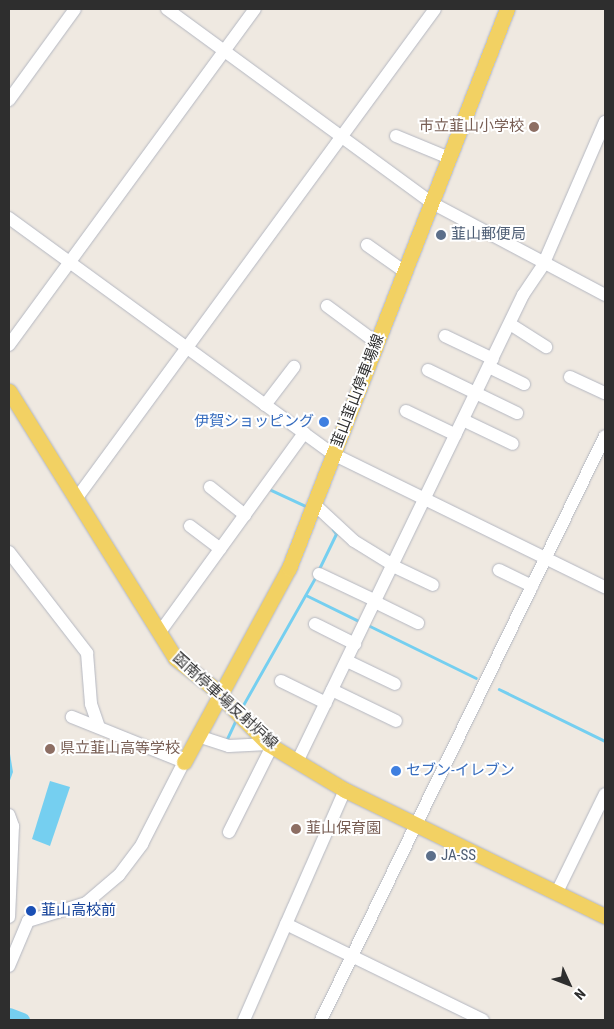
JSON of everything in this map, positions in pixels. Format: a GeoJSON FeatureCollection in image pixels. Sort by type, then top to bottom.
{"type":"FeatureCollection","features":[{"type":"Feature","properties":{"kind":"main road","name":"韮山韮山停車場線"},"geometry":{"type":"LineString","coordinates":[[184,762],[201,737],[289,568],[507,9]]}},
{"type":"Feature","properties":{"kind":"main road","name":"函南停車場反射炉線"},"geometry":{"type":"LineString","coordinates":[[9,391],[175,658],[222,698],[270,745],[345,790],[420,824],[605,916]]}},
{"type":"Feature","properties":{"kind":"street"},"geometry":{"type":"LineString","coordinates":[[9,100],[74,9]]}},
{"type":"Feature","properties":{"kind":"street"},"geometry":{"type":"LineString","coordinates":[[167,9],[432,203],[543,265],[605,296]]}},
{"type":"Feature","properties":{"kind":"street"},"geometry":{"type":"LineString","coordinates":[[9,345],[255,9]]}},
{"type":"Feature","properties":{"kind":"street"},"geometry":{"type":"LineString","coordinates":[[76,499],[435,9]]}},
{"type":"Feature","properties":{"kind":"street"},"geometry":{"type":"LineString","coordinates":[[297,762],[510,324],[543,265],[605,122]]}},
{"type":"Feature","properties":{"kind":"street"},"geometry":{"type":"LineString","coordinates":[[396,136],[449,158]]}},
{"type":"Feature","properties":{"kind":"street"},"geometry":{"type":"LineString","coordinates":[[9,218],[333,454],[605,587]]}},
{"type":"Feature","properties":{"kind":"street"},"geometry":{"type":"LineString","coordinates":[[367,245],[405,272]]}},
{"type":"Feature","properties":{"kind":"street"},"geometry":{"type":"LineString","coordinates":[[327,306],[377,342]]}},
{"type":"Feature","properties":{"kind":"street"},"geometry":{"type":"LineString","coordinates":[[510,324],[546,347]]}},
{"type":"Feature","properties":{"kind":"street"},"geometry":{"type":"LineString","coordinates":[[445,336],[524,384]]}},
{"type":"Feature","properties":{"kind":"street"},"geometry":{"type":"LineString","coordinates":[[266,405],[294,367]]}},
{"type":"Feature","properties":{"kind":"street"},"geometry":{"type":"LineString","coordinates":[[428,370],[517,413]]}},
{"type":"Feature","properties":{"kind":"street"},"geometry":{"type":"LineString","coordinates":[[570,376],[605,393]]}},
{"type":"Feature","properties":{"kind":"street"},"geometry":{"type":"LineString","coordinates":[[406,411],[456,435]]}},
{"type":"Feature","properties":{"kind":"street"},"geometry":{"type":"LineString","coordinates":[[463,420],[512,444]]}},
{"type":"Feature","properties":{"kind":"street"},"geometry":{"type":"LineString","coordinates":[[160,632],[304,433]]}},
{"type":"Feature","properties":{"kind":"street"},"geometry":{"type":"LineString","coordinates":[[321,1020],[420,824],[545,558],[605,436]]}},
{"type":"Feature","properties":{"kind":"street"},"geometry":{"type":"LineString","coordinates":[[210,487],[245,514]]}},
{"type":"Feature","properties":{"kind":"street"},"geometry":{"type":"LineString","coordinates":[[314,504],[354,541],[393,565],[433,585]]}},
{"type":"Feature","properties":{"kind":"street"},"geometry":{"type":"LineString","coordinates":[[190,526],[220,549]]}},
{"type":"Feature","properties":{"kind":"street"},"geometry":{"type":"LineString","coordinates":[[9,552],[87,654],[91,704],[99,727]]}},
{"type":"Feature","properties":{"kind":"street"},"geometry":{"type":"LineString","coordinates":[[499,570],[532,586]]}},
{"type":"Feature","properties":{"kind":"street"},"geometry":{"type":"LineString","coordinates":[[319,574],[418,624]]}},
{"type":"Feature","properties":{"kind":"street"},"geometry":{"type":"LineString","coordinates":[[315,624],[355,644]]}},
{"type":"Feature","properties":{"kind":"street"},"geometry":{"type":"LineString","coordinates":[[346,661],[395,684]]}},
{"type":"Feature","properties":{"kind":"street"},"geometry":{"type":"LineString","coordinates":[[281,681],[326,703]]}},
{"type":"Feature","properties":{"kind":"street"},"geometry":{"type":"LineString","coordinates":[[332,690],[396,721]]}},
{"type":"Feature","properties":{"kind":"street"},"geometry":{"type":"LineString","coordinates":[[9,814],[12,826],[9,917],[28,921],[86,903],[113,880],[142,844],[184,762],[72,717]]}},
{"type":"Feature","properties":{"kind":"street"},"geometry":{"type":"LineString","coordinates":[[201,737],[228,746],[270,745],[228,832]]}},
{"type":"Feature","properties":{"kind":"street"},"geometry":{"type":"LineString","coordinates":[[244,1020],[345,790]]}},
{"type":"Feature","properties":{"kind":"street"},"geometry":{"type":"LineString","coordinates":[[558,892],[605,794]]}},
{"type":"Feature","properties":{"kind":"street"},"geometry":{"type":"LineString","coordinates":[[9,966],[28,921]]}},
{"type":"Feature","properties":{"kind":"street"},"geometry":{"type":"LineString","coordinates":[[286,924],[483,1020]]}},
{"type":"Feature","properties":{"kind":"water"},"geometry":{"type":"Polygon","coordinates":[[[9,748],[13,772],[9,783],[9,748]]]}},
{"type":"Feature","properties":{"kind":"water"},"geometry":{"type":"Polygon","coordinates":[[[50,781],[70,787],[50,846],[32,839],[50,781]]]}},
{"type":"Feature","properties":{"kind":"waterway"},"geometry":{"type":"LineString","coordinates":[[271,490],[308,507]]}},
{"type":"Feature","properties":{"kind":"waterway"},"geometry":{"type":"LineString","coordinates":[[318,571],[336,534],[333,530]]}},
{"type":"Feature","properties":{"kind":"waterway"},"geometry":{"type":"LineString","coordinates":[[242,707],[316,576]]}},
{"type":"Feature","properties":{"kind":"waterway"},"geometry":{"type":"LineString","coordinates":[[306,595],[361,622]]}},
{"type":"Feature","properties":{"kind":"waterway"},"geometry":{"type":"LineString","coordinates":[[368,625],[476,678]]}},
{"type":"Feature","properties":{"kind":"waterway"},"geometry":{"type":"LineString","coordinates":[[499,689],[605,741]]}},
{"type":"Feature","properties":{"kind":"waterway"},"geometry":{"type":"LineString","coordinates":[[226,741],[236,720]]}},
{"type":"Feature","properties":{"kind":"waterway"},"geometry":{"type":"LineString","coordinates":[[9,1015],[22,1020]]}},
{"type":"Feature","properties":{"kind":"place","name":"市立韮山小学校"},"geometry":{"type":"Point","coordinates":[534,127]}},
{"type":"Feature","properties":{"kind":"place","name":"韮山郵便局"},"geometry":{"type":"Point","coordinates":[441,235]}},
{"type":"Feature","properties":{"kind":"place","name":"伊賀ショッピング"},"geometry":{"type":"Point","coordinates":[324,422]}},
{"type":"Feature","properties":{"kind":"place","name":"県立韮山高等学校"},"geometry":{"type":"Point","coordinates":[50,749]}},
{"type":"Feature","properties":{"kind":"place","name":"セブン-イレブン"},"geometry":{"type":"Point","coordinates":[396,771]}},
{"type":"Feature","properties":{"kind":"place","name":"韮山保育園"},"geometry":{"type":"Point","coordinates":[296,829]}},
{"type":"Feature","properties":{"kind":"place","name":"JA-SS"},"geometry":{"type":"Point","coordinates":[431,856]}},
{"type":"Feature","properties":{"kind":"place","name":"韮山高校前"},"geometry":{"type":"Point","coordinates":[31,911]}}]}
